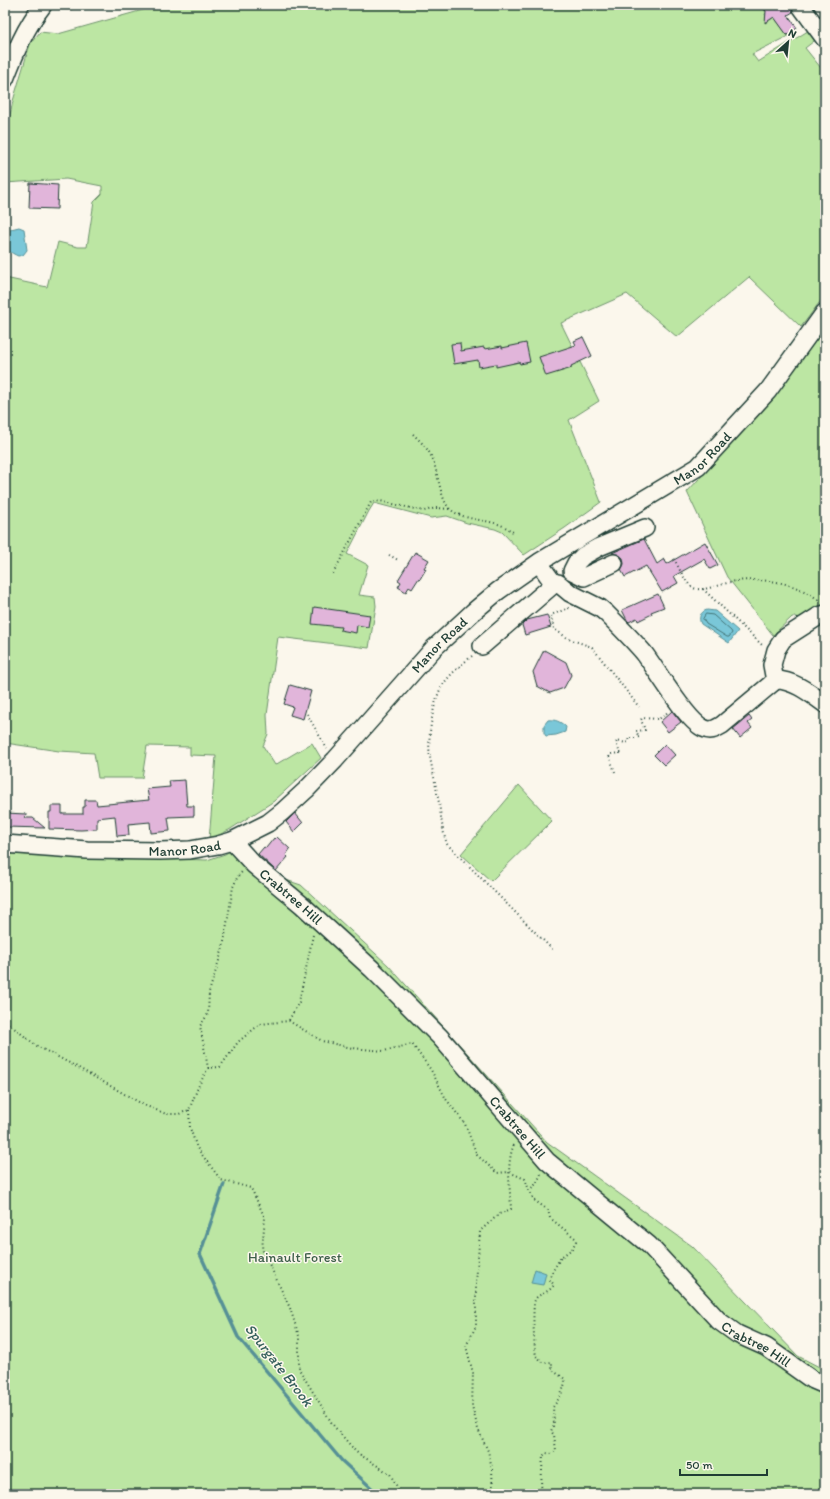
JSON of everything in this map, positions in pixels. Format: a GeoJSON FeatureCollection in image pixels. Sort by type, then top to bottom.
{"type":"FeatureCollection","features":[{"type":"Feature","properties":{"kind":"street"},"geometry":{"type":"LineString","coordinates":[[5,79],[20,41],[42,5]]}},
{"type":"Feature","properties":{"kind":"street"},"geometry":{"type":"LineString","coordinates":[[800,5],[825,39]]}},
{"type":"Feature","properties":{"kind":"street","name":"Manor Road"},"geometry":{"type":"LineString","coordinates":[[5,844],[87,850],[190,850],[232,841],[268,823],[306,790],[335,760],[434,648],[473,612],[539,563],[698,467],[768,391],[825,312]]}},
{"type":"Feature","properties":{"kind":"street"},"geometry":{"type":"LineString","coordinates":[[482,646],[566,574],[572,571],[576,563],[583,556],[599,546],[645,528]]}},
{"type":"Feature","properties":{"kind":"street"},"geometry":{"type":"LineString","coordinates":[[539,563],[556,583],[575,596],[600,608],[606,613],[643,653],[690,717],[702,728],[714,730],[722,725],[773,673],[776,650],[783,639],[822,611]]}},
{"type":"Feature","properties":{"kind":"street"},"geometry":{"type":"LineString","coordinates":[[572,571],[584,577],[614,563]]}},
{"type":"Feature","properties":{"kind":"street"},"geometry":{"type":"LineString","coordinates":[[773,673],[782,680],[793,684],[825,704]]}},
{"type":"Feature","properties":{"kind":"street","name":"Crabtree Hill"},"geometry":{"type":"LineString","coordinates":[[232,841],[254,865],[302,905],[372,969],[440,1037],[547,1160],[649,1245],[719,1321],[737,1334],[766,1347],[811,1379],[825,1385]]}},
{"type":"Feature","properties":{"kind":"path"},"geometry":{"type":"LineString","coordinates":[[60,5],[70,10],[84,5]]}},
{"type":"Feature","properties":{"kind":"path"},"geometry":{"type":"LineString","coordinates":[[413,434],[428,450],[432,457],[438,474],[442,495],[450,509]]}},
{"type":"Feature","properties":{"kind":"path"},"geometry":{"type":"LineString","coordinates":[[333,574],[371,502],[380,501],[424,511],[436,508],[450,509],[472,519],[497,524],[514,533]]}},
{"type":"Feature","properties":{"kind":"path"},"geometry":{"type":"LineString","coordinates":[[389,554],[398,560]]}},
{"type":"Feature","properties":{"kind":"path"},"geometry":{"type":"LineString","coordinates":[[674,559],[692,588],[703,589],[735,581],[778,581],[802,589],[822,611]]}},
{"type":"Feature","properties":{"kind":"path"},"geometry":{"type":"LineString","coordinates":[[703,589],[768,651],[773,673]]}},
{"type":"Feature","properties":{"kind":"path"},"geometry":{"type":"LineString","coordinates":[[575,596],[572,605],[569,608],[551,615],[554,629],[569,639],[592,647],[639,707]]}},
{"type":"Feature","properties":{"kind":"path"},"geometry":{"type":"LineString","coordinates":[[482,646],[453,672],[442,687],[429,733],[429,756],[440,808],[443,834],[447,844],[454,852],[552,949]]}},
{"type":"Feature","properties":{"kind":"path"},"geometry":{"type":"LineString","coordinates":[[615,772],[609,756],[611,754],[620,753],[616,743],[626,743],[629,741],[628,738],[639,737],[636,731],[645,730],[641,720],[642,718],[659,720],[672,709]]}},
{"type":"Feature","properties":{"kind":"path"},"geometry":{"type":"LineString","coordinates":[[306,714],[319,737],[335,760]]}},
{"type":"Feature","properties":{"kind":"path"},"geometry":{"type":"LineString","coordinates":[[254,865],[244,870],[238,876],[233,887],[223,948],[209,992],[208,1014],[200,1026],[208,1068],[189,1110],[190,1128],[197,1148],[221,1180],[251,1188],[265,1218],[262,1249],[290,1308],[299,1336],[300,1369],[333,1425],[356,1452],[390,1474],[401,1494]]}},
{"type":"Feature","properties":{"kind":"path"},"geometry":{"type":"LineString","coordinates":[[289,1020],[299,1002],[310,953]]}},
{"type":"Feature","properties":{"kind":"path"},"geometry":{"type":"LineString","coordinates":[[208,1068],[220,1067],[238,1042],[260,1024],[289,1020],[322,1041],[352,1048],[384,1051],[412,1044],[431,1070],[446,1099],[465,1124],[476,1155],[497,1173],[509,1172],[525,1179],[534,1200],[548,1210],[550,1218],[575,1238],[576,1241],[572,1249],[561,1257],[551,1274],[550,1280],[554,1286],[551,1290],[540,1294],[535,1300],[534,1313],[536,1356],[544,1363],[552,1362],[552,1370],[565,1379],[562,1390],[553,1407],[554,1424],[551,1431],[554,1435],[556,1450],[552,1454],[546,1453],[543,1456],[541,1485],[544,1494]]}},
{"type":"Feature","properties":{"kind":"path"},"geometry":{"type":"LineString","coordinates":[[5,1021],[37,1046],[144,1105],[166,1114],[179,1114],[189,1110]]}},
{"type":"Feature","properties":{"kind":"path"},"geometry":{"type":"LineString","coordinates":[[493,1494],[492,1468],[488,1451],[478,1429],[472,1406],[473,1373],[466,1346],[476,1326],[475,1289],[480,1231],[498,1214],[511,1208],[509,1172],[510,1153],[519,1128]]}},
{"type":"Feature","properties":{"kind":"path"},"geometry":{"type":"LineString","coordinates":[[529,1190],[536,1184],[547,1160]]}},
{"type":"Feature","properties":{"kind":"green space"},"geometry":{"type":"Polygon","coordinates":[[[157,5],[763,5],[765,11],[768,11],[765,14],[767,19],[770,20],[774,17],[788,36],[752,54],[758,62],[811,29],[818,38],[805,48],[825,73],[825,295],[801,327],[749,277],[677,337],[627,294],[561,323],[599,401],[569,420],[601,502],[524,555],[502,532],[495,529],[467,523],[447,516],[431,518],[374,503],[347,554],[368,565],[359,595],[375,597],[376,606],[369,648],[278,637],[267,715],[268,734],[263,746],[275,765],[312,743],[321,758],[274,801],[229,830],[209,840],[216,756],[190,755],[190,747],[147,746],[142,778],[98,778],[94,753],[59,751],[5,743],[5,278],[47,287],[58,242],[78,247],[87,247],[94,202],[102,194],[102,186],[66,179],[5,183],[5,138],[13,101],[30,44],[40,32],[58,34],[157,5]]]}},
{"type":"Feature","properties":{"kind":"green space"},"geometry":{"type":"Polygon","coordinates":[[[825,327],[825,619],[792,617],[773,635],[727,577],[687,492],[775,396],[825,327]]]}},
{"type":"Feature","properties":{"kind":"green space"},"geometry":{"type":"Polygon","coordinates":[[[519,785],[552,821],[491,881],[461,854],[519,785]]]}},
{"type":"Feature","properties":{"kind":"green space","name":"Hainault Forest"},"geometry":{"type":"Polygon","coordinates":[[[242,844],[280,878],[301,885],[388,965],[547,1142],[692,1246],[798,1356],[825,1370],[825,1494],[5,1494],[5,854],[207,860],[225,854],[242,844]]]}},
{"type":"Feature","properties":{"kind":"water"},"geometry":{"type":"Polygon","coordinates":[[[19,227],[24,229],[27,250],[23,255],[18,256],[9,251],[6,242],[11,229],[19,227]]]}},
{"type":"Feature","properties":{"kind":"water"},"geometry":{"type":"Polygon","coordinates":[[[707,610],[715,611],[738,631],[729,643],[701,624],[700,616],[707,610]]]}},
{"type":"Feature","properties":{"kind":"water"},"geometry":{"type":"Polygon","coordinates":[[[548,720],[555,720],[562,724],[566,727],[565,732],[546,736],[544,733],[544,725],[548,720]]]}},
{"type":"Feature","properties":{"kind":"water"},"geometry":{"type":"Polygon","coordinates":[[[535,1269],[546,1273],[543,1285],[531,1283],[535,1269]]]}},
{"type":"Feature","properties":{"kind":"building"},"geometry":{"type":"Polygon","coordinates":[[[761,5],[790,5],[793,12],[788,15],[797,28],[787,35],[774,17],[765,23],[766,11],[761,5]]]}},
{"type":"Feature","properties":{"kind":"building"},"geometry":{"type":"Polygon","coordinates":[[[30,183],[58,185],[57,209],[29,208],[30,183]]]}},
{"type":"Feature","properties":{"kind":"building"},"geometry":{"type":"Polygon","coordinates":[[[583,337],[592,356],[571,366],[572,368],[546,376],[539,357],[576,345],[574,341],[583,337]]]}},
{"type":"Feature","properties":{"kind":"building"},"geometry":{"type":"Polygon","coordinates":[[[460,343],[461,351],[484,347],[485,349],[502,346],[502,348],[526,343],[530,362],[520,364],[519,362],[496,367],[496,364],[479,367],[478,360],[454,364],[451,344],[460,343]]]}},
{"type":"Feature","properties":{"kind":"building"},"geometry":{"type":"Polygon","coordinates":[[[644,539],[657,564],[664,559],[667,564],[705,542],[718,565],[710,569],[704,559],[674,576],[678,583],[662,592],[646,566],[625,577],[621,570],[624,564],[623,558],[612,553],[644,539]]]}},
{"type":"Feature","properties":{"kind":"building"},"geometry":{"type":"Polygon","coordinates":[[[415,552],[429,560],[420,579],[419,578],[412,589],[409,587],[406,592],[398,587],[401,582],[398,580],[415,552]]]}},
{"type":"Feature","properties":{"kind":"building"},"geometry":{"type":"Polygon","coordinates":[[[658,594],[664,607],[651,612],[652,614],[638,621],[637,618],[629,622],[627,620],[622,610],[658,594]]]}},
{"type":"Feature","properties":{"kind":"building"},"geometry":{"type":"Polygon","coordinates":[[[314,607],[370,615],[368,627],[357,625],[356,633],[340,630],[341,627],[312,624],[314,607]]]}},
{"type":"Feature","properties":{"kind":"building"},"geometry":{"type":"Polygon","coordinates":[[[547,615],[551,627],[525,635],[522,625],[527,620],[547,615]]]}},
{"type":"Feature","properties":{"kind":"building"},"geometry":{"type":"Polygon","coordinates":[[[544,650],[566,662],[571,675],[564,688],[550,693],[537,686],[533,672],[544,650]]]}},
{"type":"Feature","properties":{"kind":"building"},"geometry":{"type":"Polygon","coordinates":[[[290,685],[311,691],[303,719],[290,715],[293,707],[284,704],[290,685]]]}},
{"type":"Feature","properties":{"kind":"building"},"geometry":{"type":"Polygon","coordinates":[[[672,711],[681,722],[668,732],[660,722],[672,711]]]}},
{"type":"Feature","properties":{"kind":"building"},"geometry":{"type":"Polygon","coordinates":[[[749,716],[752,720],[748,723],[752,728],[740,738],[733,729],[749,716]]]}},
{"type":"Feature","properties":{"kind":"building"},"geometry":{"type":"Polygon","coordinates":[[[665,744],[675,755],[664,765],[654,755],[665,744]]]}},
{"type":"Feature","properties":{"kind":"building"},"geometry":{"type":"Polygon","coordinates":[[[185,780],[187,806],[194,806],[194,816],[168,817],[170,831],[151,833],[150,822],[128,824],[129,835],[117,836],[115,816],[97,818],[97,829],[49,829],[49,812],[51,812],[51,806],[62,806],[62,814],[83,814],[85,800],[96,800],[97,805],[149,800],[147,789],[170,787],[169,781],[185,780]]]}},
{"type":"Feature","properties":{"kind":"building"},"geometry":{"type":"Polygon","coordinates":[[[5,813],[26,814],[25,818],[33,818],[45,828],[5,827],[5,813]]]}},
{"type":"Feature","properties":{"kind":"building"},"geometry":{"type":"Polygon","coordinates":[[[295,813],[303,823],[294,832],[286,822],[295,813]]]}},
{"type":"Feature","properties":{"kind":"building"},"geometry":{"type":"Polygon","coordinates":[[[277,837],[290,849],[286,855],[288,857],[276,871],[258,854],[264,847],[266,848],[274,838],[275,839],[277,837]]]}},
{"type":"Feature","properties":{"kind":"waterway","name":"Spurgate Brook"},"geometry":{"type":"LineString","coordinates":[[224,1184],[200,1254],[238,1337],[342,1461],[378,1494]]}}]}
